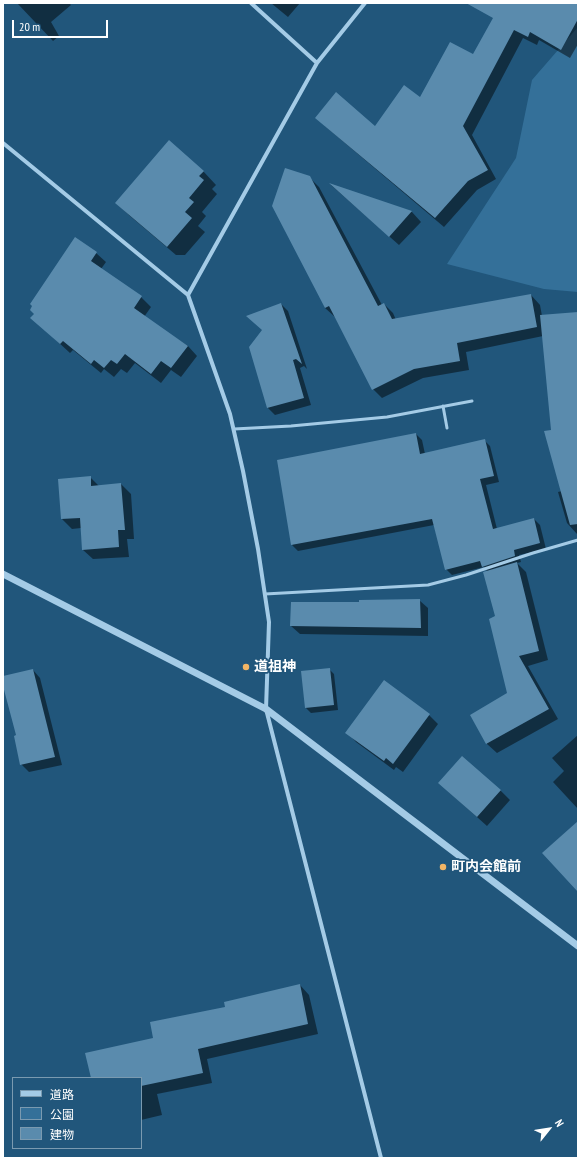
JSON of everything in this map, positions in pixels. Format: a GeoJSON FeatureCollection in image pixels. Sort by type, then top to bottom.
{"type":"FeatureCollection","features":[{"type":"Feature","properties":{"kind":"street"},"geometry":{"type":"LineString","coordinates":[[251,3],[318,63]]}},
{"type":"Feature","properties":{"kind":"street"},"geometry":{"type":"LineString","coordinates":[[188,295],[318,63],[365,3]]}},
{"type":"Feature","properties":{"kind":"street"},"geometry":{"type":"LineString","coordinates":[[3,143],[188,295],[234,429],[256,542],[269,622],[266,709],[381,1158]]}},
{"type":"Feature","properties":{"kind":"street"},"geometry":{"type":"LineString","coordinates":[[3,574],[266,709],[578,946]]}},
{"type":"Feature","properties":{"kind":"lane"},"geometry":{"type":"LineString","coordinates":[[234,429],[291,426],[387,417],[472,401]]}},
{"type":"Feature","properties":{"kind":"lane"},"geometry":{"type":"LineString","coordinates":[[443,406],[447,428]]}},
{"type":"Feature","properties":{"kind":"lane"},"geometry":{"type":"LineString","coordinates":[[265,594],[428,585],[466,576],[533,552],[578,540]]}},
{"type":"Feature","properties":{"kind":"green space"},"geometry":{"type":"Polygon","coordinates":[[[578,27],[578,292],[544,289],[447,264],[516,158],[532,80],[578,27]]]}},
{"type":"Feature","properties":{"kind":"building"},"geometry":{"type":"Polygon","coordinates":[[[466,3],[578,3],[578,19],[561,50],[530,32],[528,37],[514,30],[463,126],[488,170],[468,181],[435,218],[315,118],[336,92],[375,126],[404,85],[420,97],[450,42],[473,54],[493,18],[466,3]]]}},
{"type":"Feature","properties":{"kind":"building"},"geometry":{"type":"Polygon","coordinates":[[[169,140],[204,171],[199,176],[204,180],[189,198],[194,202],[185,212],[192,218],[167,247],[115,203],[169,140]]]}},
{"type":"Feature","properties":{"kind":"building"},"geometry":{"type":"Polygon","coordinates":[[[285,168],[310,176],[378,306],[384,303],[392,319],[531,294],[537,327],[457,343],[460,361],[414,369],[372,390],[329,306],[325,308],[272,206],[285,168]]]}},
{"type":"Feature","properties":{"kind":"building"},"geometry":{"type":"Polygon","coordinates":[[[329,183],[412,211],[389,237],[329,183]]]}},
{"type":"Feature","properties":{"kind":"building"},"geometry":{"type":"Polygon","coordinates":[[[75,237],[97,252],[91,261],[142,296],[134,308],[188,346],[171,368],[161,361],[151,374],[125,354],[117,364],[111,360],[104,368],[94,360],[91,364],[63,341],[60,344],[30,318],[34,314],[30,310],[32,306],[30,304],[75,237]]]}},
{"type":"Feature","properties":{"kind":"building"},"geometry":{"type":"Polygon","coordinates":[[[281,303],[302,364],[296,359],[293,360],[304,398],[267,408],[249,347],[262,330],[246,316],[281,303]]]}},
{"type":"Feature","properties":{"kind":"building"},"geometry":{"type":"Polygon","coordinates":[[[578,312],[578,524],[570,525],[544,431],[551,430],[540,315],[578,312]]]}},
{"type":"Feature","properties":{"kind":"building"},"geometry":{"type":"Polygon","coordinates":[[[416,433],[420,454],[485,439],[494,476],[480,479],[493,529],[534,518],[540,543],[514,550],[515,556],[482,567],[480,561],[445,570],[432,519],[291,545],[277,460],[416,433]]]}},
{"type":"Feature","properties":{"kind":"building"},"geometry":{"type":"Polygon","coordinates":[[[91,476],[91,486],[121,483],[125,530],[118,530],[119,547],[82,550],[80,518],[61,519],[58,479],[91,476]]]}},
{"type":"Feature","properties":{"kind":"building"},"geometry":{"type":"Polygon","coordinates":[[[517,562],[539,651],[519,656],[549,709],[486,744],[470,715],[507,693],[489,619],[495,616],[483,572],[517,562]]]}},
{"type":"Feature","properties":{"kind":"building"},"geometry":{"type":"Polygon","coordinates":[[[420,599],[421,628],[290,626],[291,602],[359,602],[359,600],[420,599]]]}},
{"type":"Feature","properties":{"kind":"building"},"geometry":{"type":"Polygon","coordinates":[[[330,668],[334,705],[305,708],[301,671],[330,668]]]}},
{"type":"Feature","properties":{"kind":"building"},"geometry":{"type":"Polygon","coordinates":[[[33,669],[55,757],[20,765],[14,736],[16,735],[3,686],[3,676],[33,669]]]}},
{"type":"Feature","properties":{"kind":"building"},"geometry":{"type":"Polygon","coordinates":[[[384,680],[430,714],[393,764],[386,758],[384,761],[345,733],[384,680]]]}},
{"type":"Feature","properties":{"kind":"building"},"geometry":{"type":"Polygon","coordinates":[[[462,756],[501,790],[477,817],[438,783],[462,756]]]}},
{"type":"Feature","properties":{"kind":"building"},"geometry":{"type":"Polygon","coordinates":[[[578,821],[578,892],[542,853],[578,821]]]}},
{"type":"Feature","properties":{"kind":"building"},"geometry":{"type":"Polygon","coordinates":[[[300,984],[308,1024],[198,1049],[203,1073],[142,1086],[142,1077],[91,1077],[85,1053],[153,1038],[150,1022],[225,1007],[224,1002],[300,984]]]}},
{"type":"Feature","properties":{"kind":"place","name":"道祖神"},"geometry":{"type":"Point","coordinates":[246,667]}},
{"type":"Feature","properties":{"kind":"place","name":"町内会館前"},"geometry":{"type":"Point","coordinates":[443,867]}}]}
